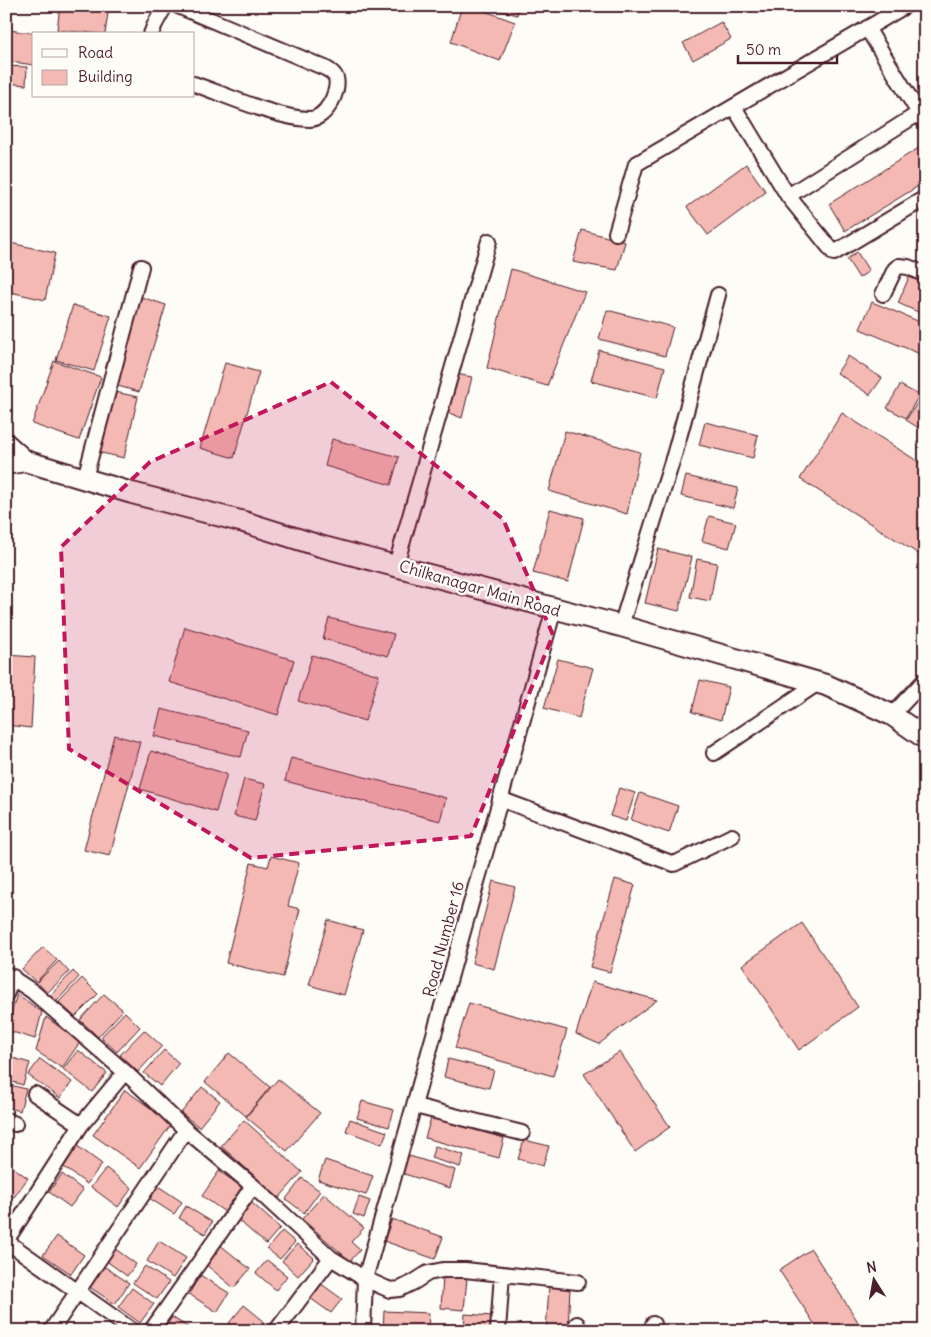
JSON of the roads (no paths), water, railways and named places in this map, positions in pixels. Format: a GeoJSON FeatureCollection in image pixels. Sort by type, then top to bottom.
{"type":"FeatureCollection","features":[{"type":"Feature","properties":{"kind":"main road"},"geometry":{"type":"LineString","coordinates":[[6,444],[16,462]]}},
{"type":"Feature","properties":{"kind":"main road","name":"Chilkanagar Main Road"},"geometry":{"type":"LineString","coordinates":[[16,462],[85,478],[132,493],[244,522],[320,546],[621,626],[818,683],[892,715],[925,738]]}},
{"type":"Feature","properties":{"kind":"street"},"geometry":{"type":"LineString","coordinates":[[152,32],[165,6]]}},
{"type":"Feature","properties":{"kind":"street"},"geometry":{"type":"LineString","coordinates":[[178,6],[325,68],[336,78],[333,98],[328,109],[321,116],[311,120],[277,114],[195,84]]}},
{"type":"Feature","properties":{"kind":"street"},"geometry":{"type":"LineString","coordinates":[[616,233],[636,164],[905,6]]}},
{"type":"Feature","properties":{"kind":"street"},"geometry":{"type":"LineString","coordinates":[[788,196],[922,118],[867,28]]}},
{"type":"Feature","properties":{"kind":"street"},"geometry":{"type":"LineString","coordinates":[[734,107],[788,196],[834,253],[925,198]]}},
{"type":"Feature","properties":{"kind":"street"},"geometry":{"type":"LineString","coordinates":[[396,565],[489,241]]}},
{"type":"Feature","properties":{"kind":"street"},"geometry":{"type":"LineString","coordinates":[[883,294],[895,269],[899,266],[925,274]]}},
{"type":"Feature","properties":{"kind":"street"},"geometry":{"type":"LineString","coordinates":[[85,478],[141,267]]}},
{"type":"Feature","properties":{"kind":"street"},"geometry":{"type":"LineString","coordinates":[[621,626],[676,452],[718,295]]}},
{"type":"Feature","properties":{"kind":"street","name":"Road Number 16"},"geometry":{"type":"LineString","coordinates":[[363,1331],[365,1279],[554,609]]}},
{"type":"Feature","properties":{"kind":"street"},"geometry":{"type":"LineString","coordinates":[[892,715],[925,680]]}},
{"type":"Feature","properties":{"kind":"street"},"geometry":{"type":"LineString","coordinates":[[714,753],[818,683]]}},
{"type":"Feature","properties":{"kind":"street"},"geometry":{"type":"LineString","coordinates":[[500,799],[674,864],[732,836]]}},
{"type":"Feature","properties":{"kind":"street"},"geometry":{"type":"LineString","coordinates":[[6,994],[10,976],[32,991],[125,1072],[186,1130],[253,1186],[331,1258],[365,1279],[390,1290],[400,1289],[428,1272],[443,1270],[465,1270],[578,1282]]}},
{"type":"Feature","properties":{"kind":"street"},"geometry":{"type":"LineString","coordinates":[[125,1072],[81,1125],[6,1241],[133,1331]]}},
{"type":"Feature","properties":{"kind":"street"},"geometry":{"type":"LineString","coordinates":[[34,1094],[81,1125]]}},
{"type":"Feature","properties":{"kind":"street"},"geometry":{"type":"LineString","coordinates":[[415,1106],[522,1133]]}},
{"type":"Feature","properties":{"kind":"street"},"geometry":{"type":"LineString","coordinates":[[51,1331],[186,1130]]}},
{"type":"Feature","properties":{"kind":"street"},"geometry":{"type":"LineString","coordinates":[[151,1331],[253,1186]]}},
{"type":"Feature","properties":{"kind":"street"},"geometry":{"type":"LineString","coordinates":[[276,1331],[331,1258]]}},
{"type":"Feature","properties":{"kind":"street"},"geometry":{"type":"LineString","coordinates":[[498,1331],[502,1274]]}}]}
